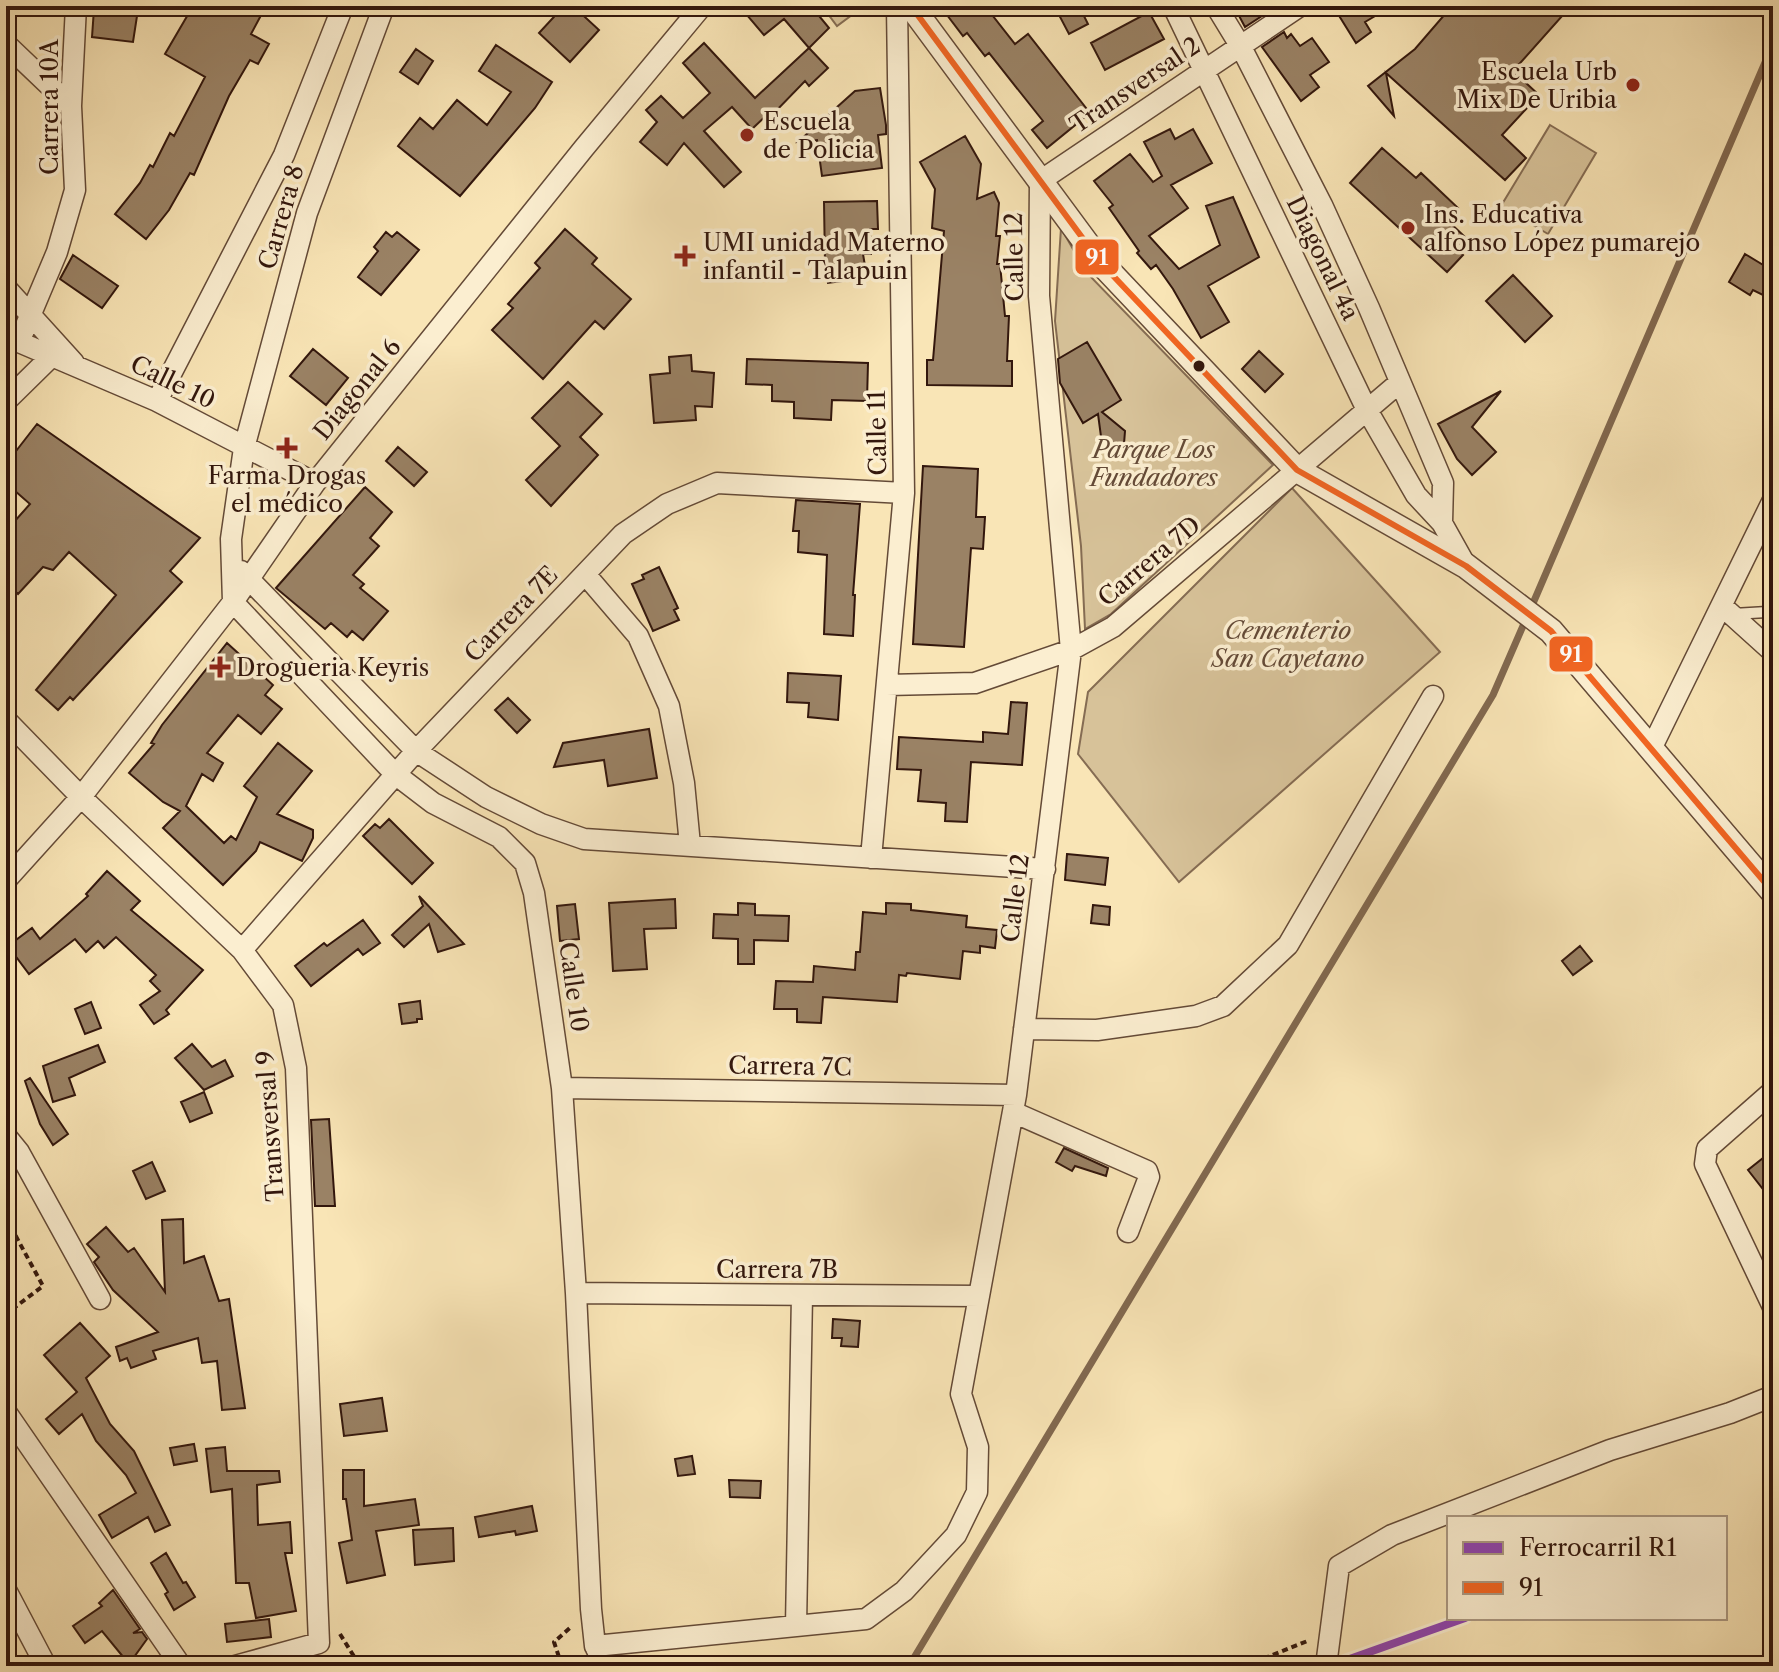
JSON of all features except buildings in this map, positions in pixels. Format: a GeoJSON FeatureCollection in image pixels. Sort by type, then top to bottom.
{"type":"FeatureCollection","features":[{"type":"Feature","properties":{"kind":"street","name":"Carrera 10A"},"geometry":{"type":"LineString","coordinates":[[12,335],[31,314],[57,252],[75,190],[71,106],[76,6]]}},
{"type":"Feature","properties":{"kind":"street","name":"Carrera 8"},"geometry":{"type":"LineString","coordinates":[[157,401],[284,155],[343,6]]}},
{"type":"Feature","properties":{"kind":"street","name":"Carrera 8"},"geometry":{"type":"LineString","coordinates":[[244,448],[307,213],[384,6]]}},
{"type":"Feature","properties":{"kind":"street","name":"Diagonal 6"},"geometry":{"type":"LineString","coordinates":[[6,880],[81,797],[233,602],[315,483],[702,6]]}},
{"type":"Feature","properties":{"kind":"street","name":"Calle 11"},"geometry":{"type":"LineString","coordinates":[[871,858],[904,493],[897,6]]}},
{"type":"Feature","properties":{"kind":"street"},"geometry":{"type":"LineString","coordinates":[[911,6],[1101,263],[1297,470],[1466,566],[1551,631],[1773,892]]}},
{"type":"Feature","properties":{"kind":"street","name":"Diagonal 4a"},"geometry":{"type":"LineString","coordinates":[[1173,6],[1367,410],[1416,495],[1442,523],[1466,566]]}},
{"type":"Feature","properties":{"kind":"street","name":"Diagonal 4a"},"geometry":{"type":"LineString","coordinates":[[1216,6],[1241,47],[1322,205],[1400,382],[1443,483],[1442,523]]}},
{"type":"Feature","properties":{"kind":"street","name":"Transversal 2"},"geometry":{"type":"LineString","coordinates":[[1040,181],[1300,6]]}},
{"type":"Feature","properties":{"kind":"street"},"geometry":{"type":"LineString","coordinates":[[6,44],[71,106]]}},
{"type":"Feature","properties":{"kind":"street","name":"Calle 12"},"geometry":{"type":"LineString","coordinates":[[595,1646],[866,1619],[904,1591],[956,1535],[977,1492],[978,1447],[961,1394],[1015,1104],[1071,650],[1039,296],[1040,181]]}},
{"type":"Feature","properties":{"kind":"street","name":"Calle 10"},"geometry":{"type":"LineString","coordinates":[[6,288],[31,314],[57,352]]}},
{"type":"Feature","properties":{"kind":"street","name":"Calle 10"},"geometry":{"type":"LineString","coordinates":[[12,335],[57,352],[77,366],[157,401],[315,483]]}},
{"type":"Feature","properties":{"kind":"street"},"geometry":{"type":"LineString","coordinates":[[6,401],[57,352]]}},
{"type":"Feature","properties":{"kind":"street","name":"Carrera 7D"},"geometry":{"type":"LineString","coordinates":[[887,685],[975,683],[1071,650],[1113,627],[1400,382]]}},
{"type":"Feature","properties":{"kind":"street"},"geometry":{"type":"LineString","coordinates":[[233,602],[231,539],[244,448]]}},
{"type":"Feature","properties":{"kind":"street","name":"Carrera 7E"},"geometry":{"type":"LineString","coordinates":[[242,950],[416,751],[623,534],[667,504],[717,483],[904,493]]}},
{"type":"Feature","properties":{"kind":"street"},"geometry":{"type":"LineString","coordinates":[[1651,749],[1727,610],[1773,500]]}},
{"type":"Feature","properties":{"kind":"street"},"geometry":{"type":"LineString","coordinates":[[232,564],[250,578],[416,751],[486,797],[555,829],[584,839],[1045,869]]}},
{"type":"Feature","properties":{"kind":"street"},"geometry":{"type":"LineString","coordinates":[[585,574],[638,636],[669,706],[684,783],[690,845]]}},
{"type":"Feature","properties":{"kind":"street","name":"Calle 10"},"geometry":{"type":"LineString","coordinates":[[233,602],[395,774],[433,803],[499,837],[525,863],[534,893],[562,1088],[576,1293],[591,1609],[595,1646],[605,1666]]}},
{"type":"Feature","properties":{"kind":"street"},"geometry":{"type":"LineString","coordinates":[[1727,610],[1773,652]]}},
{"type":"Feature","properties":{"kind":"street"},"geometry":{"type":"LineString","coordinates":[[1024,1029],[1097,1030],[1196,1016],[1223,1006],[1288,945],[1433,696]]}},
{"type":"Feature","properties":{"kind":"street","name":"Transversal 9"},"geometry":{"type":"LineString","coordinates":[[6,720],[81,797],[242,950],[283,1005],[296,1068],[319,1643],[235,1666]]}},
{"type":"Feature","properties":{"kind":"street","name":"Carrera 7C"},"geometry":{"type":"LineString","coordinates":[[562,1088],[1015,1104],[1147,1171],[1149,1177],[1128,1232]]}},
{"type":"Feature","properties":{"kind":"street"},"geometry":{"type":"LineString","coordinates":[[1773,1091],[1707,1149],[1705,1164],[1773,1307]]}},
{"type":"Feature","properties":{"kind":"street"},"geometry":{"type":"LineString","coordinates":[[6,1136],[19,1152],[100,1299]]}},
{"type":"Feature","properties":{"kind":"street","name":"Carrera 7B"},"geometry":{"type":"LineString","coordinates":[[576,1293],[978,1296]]}},
{"type":"Feature","properties":{"kind":"street"},"geometry":{"type":"LineString","coordinates":[[796,1626],[802,1295]]}},
{"type":"Feature","properties":{"kind":"street"},"geometry":{"type":"LineString","coordinates":[[1326,1666],[1339,1566],[1392,1535],[1610,1450],[1730,1413],[1773,1396]]}},
{"type":"Feature","properties":{"kind":"street"},"geometry":{"type":"LineString","coordinates":[[6,1412],[181,1666]]}},
{"type":"Feature","properties":{"kind":"street"},"geometry":{"type":"LineString","coordinates":[[6,1590],[46,1666]]}},
{"type":"Feature","properties":{"kind":"lane"},"geometry":{"type":"LineString","coordinates":[[1727,610],[1767,612]]}},
{"type":"Feature","properties":{"kind":"path"},"geometry":{"type":"LineString","coordinates":[[6,1218],[43,1286],[6,1314]]}},
{"type":"Feature","properties":{"kind":"path"},"geometry":{"type":"LineString","coordinates":[[562,1666],[554,1642],[591,1609]]}},
{"type":"Feature","properties":{"kind":"path"},"geometry":{"type":"LineString","coordinates":[[1245,1666],[1329,1633]]}},
{"type":"Feature","properties":{"kind":"green space"},"geometry":{"type":"Polygon","coordinates":[[[822,6],[864,6],[837,26],[822,6]]]}},
{"type":"Feature","properties":{"kind":"green space"},"geometry":{"type":"Polygon","coordinates":[[[1550,125],[1596,153],[1548,234],[1501,206],[1550,125]]]}},
{"type":"Feature","properties":{"kind":"green space","name":"Parque Los Fundadores"},"geometry":{"type":"Polygon","coordinates":[[[1061,228],[1086,272],[1273,465],[1111,614],[1085,629],[1081,546],[1055,321],[1061,228]]]}},
{"type":"Feature","properties":{"kind":"green space","name":"Cementerio San Cayetano"},"geometry":{"type":"Polygon","coordinates":[[[1292,488],[1440,652],[1179,882],[1078,754],[1088,692],[1292,488]]]}},
{"type":"Feature","properties":{"kind":"waterway"},"geometry":{"type":"LineString","coordinates":[[1531,608],[1773,44]]}},
{"type":"Feature","properties":{"kind":"waterway"},"geometry":{"type":"LineString","coordinates":[[909,1666],[1493,695],[1526,619]]}},
{"type":"Feature","properties":{"kind":"rail line","name":"R1"},"geometry":{"type":"LineString","coordinates":[[1330,1666],[1459,1620]]}},
{"type":"Feature","properties":{"kind":"transit line","name":"91"},"geometry":{"type":"LineString","coordinates":[[911,6],[1101,263],[1297,470],[1466,566],[1551,631],[1773,892]]}},
{"type":"Feature","properties":{"kind":"place","name":"Escuela Urb Mix De Uribia"},"geometry":{"type":"Point","coordinates":[1633,85]}},
{"type":"Feature","properties":{"kind":"place","name":"Escuela de Policia"},"geometry":{"type":"Point","coordinates":[747,135]}},
{"type":"Feature","properties":{"kind":"place","name":"Ins. Educativa alfonso López pumarejo"},"geometry":{"type":"Point","coordinates":[1408,228]}},
{"type":"Feature","properties":{"kind":"place","name":"UMI unidad Materno infantil - Talapuin"},"geometry":{"type":"Point","coordinates":[685,256]}},
{"type":"Feature","properties":{"kind":"place","name":"Farma Drogas el médico"},"geometry":{"type":"Point","coordinates":[287,448]}},
{"type":"Feature","properties":{"kind":"place","name":"Drogueria Keyris"},"geometry":{"type":"Point","coordinates":[220,667]}}]}
